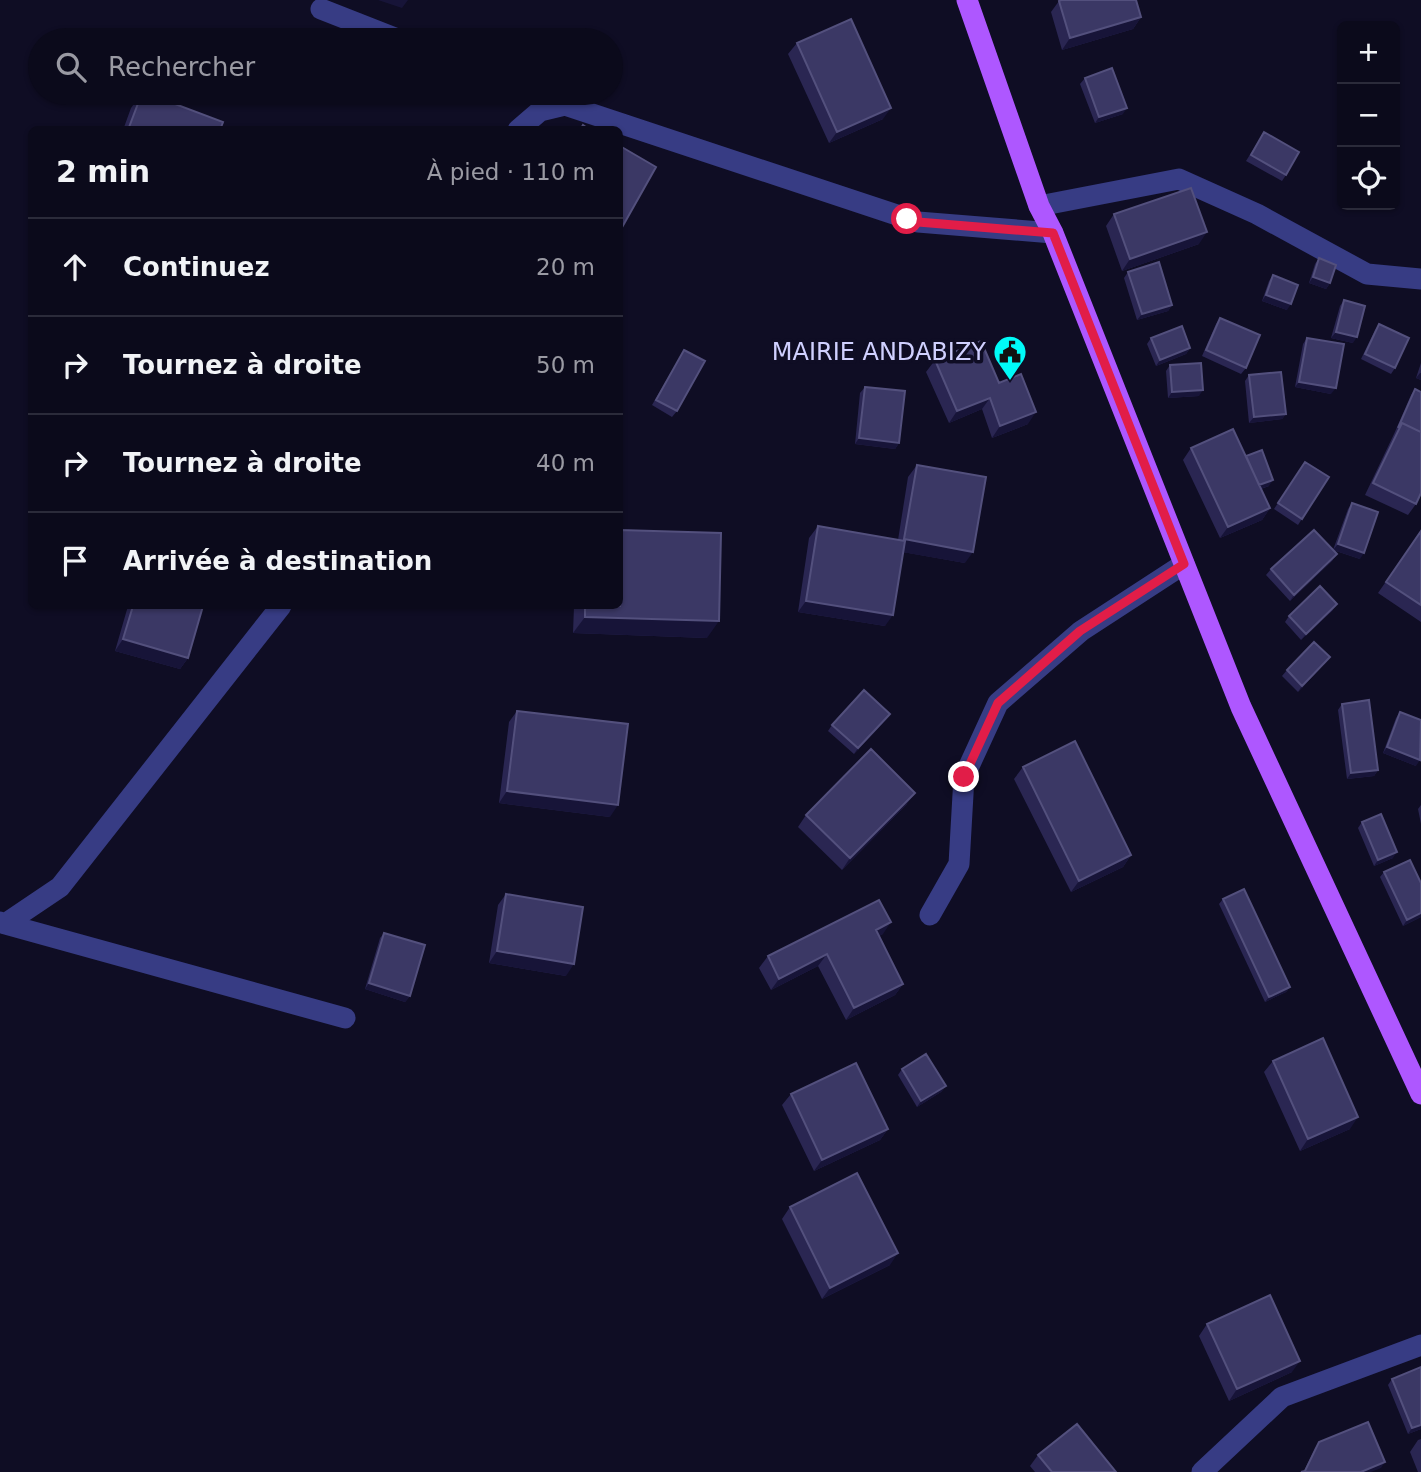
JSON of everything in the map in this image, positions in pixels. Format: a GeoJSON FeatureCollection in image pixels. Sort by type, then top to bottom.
{"type":"FeatureCollection","features":[{"type":"Feature","properties":{"kind":"main road"},"geometry":{"type":"LineString","coordinates":[[967,0],[1039,206],[1053,233],[1241,707],[1419,1083]]}},
{"type":"Feature","properties":{"kind":"street"},"geometry":{"type":"LineString","coordinates":[[321,9],[369,28]]}},
{"type":"Feature","properties":{"kind":"street"},"geometry":{"type":"LineString","coordinates":[[523,126],[540,111],[565,105],[918,222],[1053,233]]}},
{"type":"Feature","properties":{"kind":"street"},"geometry":{"type":"LineString","coordinates":[[1039,206],[1179,179],[1257,214],[1367,274],[1421,279]]}},
{"type":"Feature","properties":{"kind":"street"},"geometry":{"type":"LineString","coordinates":[[930,915],[959,864],[964,777],[998,703],[1080,631],[1184,564]]}},
{"type":"Feature","properties":{"kind":"street"},"geometry":{"type":"LineString","coordinates":[[2,923],[60,887],[279,609]]}},
{"type":"Feature","properties":{"kind":"street"},"geometry":{"type":"LineString","coordinates":[[2,923],[345,1018]]}},
{"type":"Feature","properties":{"kind":"street"},"geometry":{"type":"LineString","coordinates":[[1202,1472],[1282,1397],[1421,1345]]}},
{"type":"Feature","properties":{"kind":"building"},"geometry":{"type":"Polygon","coordinates":[[[1136,0],[1141,17],[1070,38],[1059,1],[1136,0]]]}},
{"type":"Feature","properties":{"kind":"building"},"geometry":{"type":"Polygon","coordinates":[[[851,19],[891,108],[837,132],[797,43],[851,19]]]}},
{"type":"Feature","properties":{"kind":"building"},"geometry":{"type":"Polygon","coordinates":[[[1112,68],[1127,108],[1099,117],[1085,78],[1112,68]]]}},
{"type":"Feature","properties":{"kind":"building"},"geometry":{"type":"Polygon","coordinates":[[[137,105],[178,105],[223,122],[222,126],[130,126],[137,105]]]}},
{"type":"Feature","properties":{"kind":"building"},"geometry":{"type":"Polygon","coordinates":[[[1264,132],[1299,152],[1286,175],[1251,155],[1264,132]]]}},
{"type":"Feature","properties":{"kind":"building"},"geometry":{"type":"Polygon","coordinates":[[[623,148],[656,167],[623,226],[623,148]]]}},
{"type":"Feature","properties":{"kind":"building"},"geometry":{"type":"Polygon","coordinates":[[[1191,188],[1207,232],[1130,259],[1114,214],[1191,188]]]}},
{"type":"Feature","properties":{"kind":"building"},"geometry":{"type":"Polygon","coordinates":[[[1319,258],[1336,265],[1330,283],[1313,277],[1319,258]]]}},
{"type":"Feature","properties":{"kind":"building"},"geometry":{"type":"Polygon","coordinates":[[[1159,262],[1172,305],[1142,314],[1128,272],[1159,262]]]}},
{"type":"Feature","properties":{"kind":"building"},"geometry":{"type":"Polygon","coordinates":[[[1273,275],[1298,285],[1291,304],[1266,295],[1273,275]]]}},
{"type":"Feature","properties":{"kind":"building"},"geometry":{"type":"Polygon","coordinates":[[[1344,300],[1365,306],[1357,337],[1336,332],[1344,300]]]}},
{"type":"Feature","properties":{"kind":"building"},"geometry":{"type":"Polygon","coordinates":[[[1220,318],[1260,335],[1246,368],[1206,350],[1220,318]]]}},
{"type":"Feature","properties":{"kind":"building"},"geometry":{"type":"Polygon","coordinates":[[[1379,324],[1409,338],[1395,368],[1365,354],[1379,324]]]}},
{"type":"Feature","properties":{"kind":"building"},"geometry":{"type":"Polygon","coordinates":[[[1182,326],[1190,348],[1160,360],[1151,338],[1182,326]]]}},
{"type":"Feature","properties":{"kind":"building"},"geometry":{"type":"Polygon","coordinates":[[[1307,338],[1344,344],[1336,388],[1299,382],[1307,338]]]}},
{"type":"Feature","properties":{"kind":"building"},"geometry":{"type":"Polygon","coordinates":[[[981,341],[999,383],[1021,374],[1036,412],[1000,426],[990,398],[957,411],[935,360],[981,341]]]}},
{"type":"Feature","properties":{"kind":"building"},"geometry":{"type":"Polygon","coordinates":[[[684,350],[705,361],[677,411],[656,400],[684,350]]]}},
{"type":"Feature","properties":{"kind":"building"},"geometry":{"type":"Polygon","coordinates":[[[1201,363],[1203,390],[1172,392],[1170,365],[1201,363]]]}},
{"type":"Feature","properties":{"kind":"building"},"geometry":{"type":"Polygon","coordinates":[[[1281,372],[1286,414],[1254,417],[1249,375],[1281,372]]]}},
{"type":"Feature","properties":{"kind":"building"},"geometry":{"type":"Polygon","coordinates":[[[865,387],[905,391],[899,443],[859,438],[865,387]]]}},
{"type":"Feature","properties":{"kind":"building"},"geometry":{"type":"Polygon","coordinates":[[[1415,389],[1421,392],[1421,432],[1402,423],[1398,428],[1415,389]]]}},
{"type":"Feature","properties":{"kind":"building"},"geometry":{"type":"Polygon","coordinates":[[[1402,423],[1421,432],[1421,493],[1416,504],[1373,483],[1402,423]]]}},
{"type":"Feature","properties":{"kind":"building"},"geometry":{"type":"Polygon","coordinates":[[[1233,429],[1270,508],[1228,527],[1191,448],[1233,429]]]}},
{"type":"Feature","properties":{"kind":"building"},"geometry":{"type":"Polygon","coordinates":[[[1262,450],[1273,480],[1259,485],[1246,456],[1262,450]]]}},
{"type":"Feature","properties":{"kind":"building"},"geometry":{"type":"Polygon","coordinates":[[[1305,462],[1329,477],[1302,519],[1278,503],[1305,462]]]}},
{"type":"Feature","properties":{"kind":"building"},"geometry":{"type":"Polygon","coordinates":[[[917,465],[986,477],[973,552],[904,539],[917,465]]]}},
{"type":"Feature","properties":{"kind":"building"},"geometry":{"type":"Polygon","coordinates":[[[1352,503],[1378,512],[1364,553],[1338,544],[1352,503]]]}},
{"type":"Feature","properties":{"kind":"building"},"geometry":{"type":"Polygon","coordinates":[[[818,526],[905,541],[893,615],[806,601],[818,526]]]}},
{"type":"Feature","properties":{"kind":"building"},"geometry":{"type":"Polygon","coordinates":[[[623,530],[721,533],[719,621],[585,617],[585,609],[623,609],[623,530]]]}},
{"type":"Feature","properties":{"kind":"building"},"geometry":{"type":"Polygon","coordinates":[[[1314,530],[1337,554],[1294,595],[1271,569],[1314,530]]]}},
{"type":"Feature","properties":{"kind":"building"},"geometry":{"type":"Polygon","coordinates":[[[1421,531],[1421,605],[1386,582],[1421,531]]]}},
{"type":"Feature","properties":{"kind":"building"},"geometry":{"type":"Polygon","coordinates":[[[1320,586],[1337,604],[1306,634],[1289,616],[1320,586]]]}},
{"type":"Feature","properties":{"kind":"building"},"geometry":{"type":"Polygon","coordinates":[[[132,609],[202,609],[188,658],[123,639],[132,609]]]}},
{"type":"Feature","properties":{"kind":"building"},"geometry":{"type":"Polygon","coordinates":[[[1314,642],[1330,657],[1302,686],[1287,670],[1314,642]]]}},
{"type":"Feature","properties":{"kind":"building"},"geometry":{"type":"Polygon","coordinates":[[[864,690],[890,714],[858,748],[832,725],[864,690]]]}},
{"type":"Feature","properties":{"kind":"building"},"geometry":{"type":"Polygon","coordinates":[[[1369,700],[1378,770],[1351,773],[1342,704],[1369,700]]]}},
{"type":"Feature","properties":{"kind":"building"},"geometry":{"type":"Polygon","coordinates":[[[517,711],[628,724],[618,805],[507,791],[517,711]]]}},
{"type":"Feature","properties":{"kind":"building"},"geometry":{"type":"Polygon","coordinates":[[[1400,712],[1421,720],[1420,760],[1387,747],[1400,712]]]}},
{"type":"Feature","properties":{"kind":"building"},"geometry":{"type":"Polygon","coordinates":[[[1075,741],[1131,855],[1079,881],[1023,767],[1075,741]]]}},
{"type":"Feature","properties":{"kind":"building"},"geometry":{"type":"Polygon","coordinates":[[[871,749],[915,793],[850,858],[806,815],[871,749]]]}},
{"type":"Feature","properties":{"kind":"building"},"geometry":{"type":"Polygon","coordinates":[[[1381,814],[1397,852],[1378,860],[1362,822],[1381,814]]]}},
{"type":"Feature","properties":{"kind":"building"},"geometry":{"type":"Polygon","coordinates":[[[1410,860],[1421,883],[1421,913],[1407,920],[1384,872],[1410,860]]]}},
{"type":"Feature","properties":{"kind":"building"},"geometry":{"type":"Polygon","coordinates":[[[1244,889],[1290,987],[1269,997],[1223,899],[1244,889]]]}},
{"type":"Feature","properties":{"kind":"building"},"geometry":{"type":"Polygon","coordinates":[[[506,894],[583,907],[574,964],[497,951],[506,894]]]}},
{"type":"Feature","properties":{"kind":"building"},"geometry":{"type":"Polygon","coordinates":[[[879,900],[891,922],[876,930],[903,984],[854,1008],[827,954],[779,979],[768,956],[879,900]]]}},
{"type":"Feature","properties":{"kind":"building"},"geometry":{"type":"Polygon","coordinates":[[[384,933],[425,945],[410,996],[369,983],[384,933]]]}},
{"type":"Feature","properties":{"kind":"building"},"geometry":{"type":"Polygon","coordinates":[[[1323,1038],[1358,1117],[1308,1139],[1273,1061],[1323,1038]]]}},
{"type":"Feature","properties":{"kind":"building"},"geometry":{"type":"Polygon","coordinates":[[[926,1054],[946,1086],[921,1101],[902,1069],[926,1054]]]}},
{"type":"Feature","properties":{"kind":"building"},"geometry":{"type":"Polygon","coordinates":[[[856,1063],[888,1129],[822,1160],[791,1094],[856,1063]]]}},
{"type":"Feature","properties":{"kind":"building"},"geometry":{"type":"Polygon","coordinates":[[[857,1173],[898,1253],[830,1288],[790,1207],[857,1173]]]}},
{"type":"Feature","properties":{"kind":"building"},"geometry":{"type":"Polygon","coordinates":[[[1270,1295],[1300,1361],[1237,1389],[1207,1324],[1270,1295]]]}},
{"type":"Feature","properties":{"kind":"building"},"geometry":{"type":"Polygon","coordinates":[[[1421,1367],[1421,1425],[1412,1428],[1392,1379],[1421,1367]]]}},
{"type":"Feature","properties":{"kind":"building"},"geometry":{"type":"Polygon","coordinates":[[[1368,1422],[1385,1462],[1361,1472],[1301,1472],[1305,1471],[1319,1442],[1368,1422]]]}},
{"type":"Feature","properties":{"kind":"building"},"geometry":{"type":"Polygon","coordinates":[[[1077,1424],[1116,1472],[1052,1472],[1038,1455],[1077,1424]]]}},
{"type":"Feature","properties":{"kind":"place","name":"MAIRIE ANDABIZY"},"geometry":{"type":"Point","coordinates":[1010,382]}},
{"type":"Feature","properties":{"kind":"route"},"geometry":{"type":"LineString","coordinates":[[907,219],[1053,233],[1184,564],[1080,631],[998,703],[964,777]]}}]}
